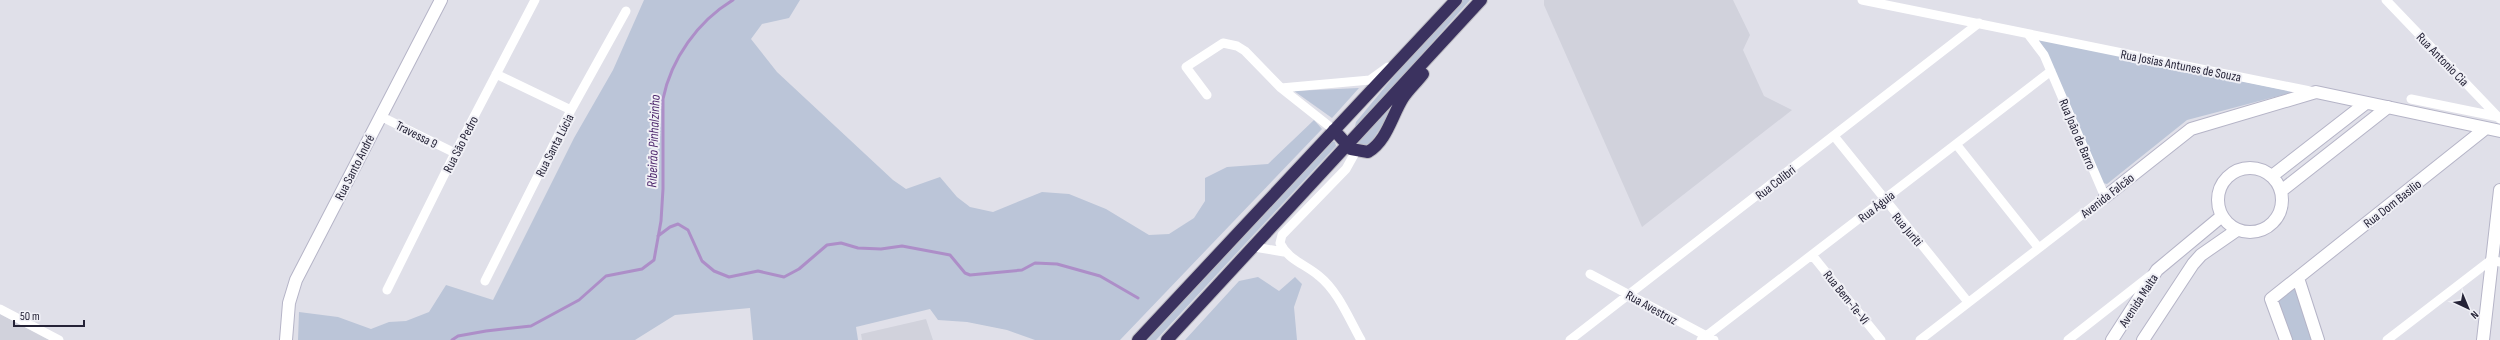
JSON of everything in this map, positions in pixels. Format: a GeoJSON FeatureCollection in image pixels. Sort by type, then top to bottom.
{"type":"FeatureCollection","features":[{"type":"Feature","properties":{"kind":"highway"},"geometry":{"type":"LineString","coordinates":[[1138,340],[1456,0]]}},
{"type":"Feature","properties":{"kind":"highway"},"geometry":{"type":"LineString","coordinates":[[1334,130],[1349,145],[1368,152],[1375,149],[1381,141],[1403,98],[1482,0]]}},
{"type":"Feature","properties":{"kind":"highway"},"geometry":{"type":"LineString","coordinates":[[1166,340],[1349,145],[1482,0]]}},
{"type":"Feature","properties":{"kind":"highway"},"geometry":{"type":"LineString","coordinates":[[1349,145],[1344,133],[1406,54]]}},
{"type":"Feature","properties":{"kind":"street","name":"Rua Santo André"},"geometry":{"type":"LineString","coordinates":[[286,340],[289,302],[296,280],[441,0]]}},
{"type":"Feature","properties":{"kind":"street","name":"Rua São Pedro"},"geometry":{"type":"LineString","coordinates":[[387,290],[454,153],[536,0]]}},
{"type":"Feature","properties":{"kind":"street","name":"Rua Josias Antunes de Souza"},"geometry":{"type":"LineString","coordinates":[[1862,0],[2500,131]]}},
{"type":"Feature","properties":{"kind":"street","name":"Rua Antonio Cia"},"geometry":{"type":"LineString","coordinates":[[2386,0],[2500,118]]}},
{"type":"Feature","properties":{"kind":"street","name":"Rua Santa Lúcia"},"geometry":{"type":"LineString","coordinates":[[485,281],[571,110],[626,11]]}},
{"type":"Feature","properties":{"kind":"street","name":"Rua Colibri"},"geometry":{"type":"LineString","coordinates":[[1570,340],[1979,23]]}},
{"type":"Feature","properties":{"kind":"street","name":"Rua João de Barro"},"geometry":{"type":"LineString","coordinates":[[2028,34],[2044,55],[2105,197]]}},
{"type":"Feature","properties":{"kind":"street"},"geometry":{"type":"LineString","coordinates":[[1207,95],[1186,67],[1224,43],[1237,46],[1245,51],[1281,88],[1334,130]]}},
{"type":"Feature","properties":{"kind":"street"},"geometry":{"type":"LineString","coordinates":[[1281,88],[1370,80],[1406,54]]}},
{"type":"Feature","properties":{"kind":"street","name":"Rua Águia"},"geometry":{"type":"LineString","coordinates":[[1707,339],[1812,255],[2051,71]]}},
{"type":"Feature","properties":{"kind":"street"},"geometry":{"type":"LineString","coordinates":[[496,74],[571,110]]}},
{"type":"Feature","properties":{"kind":"street","name":"Avenida Falcão"},"geometry":{"type":"LineString","coordinates":[[1920,340],[2191,129],[2316,92]]}},
{"type":"Feature","properties":{"kind":"street"},"geometry":{"type":"LineString","coordinates":[[2411,99],[2500,118]]}},
{"type":"Feature","properties":{"kind":"street"},"geometry":{"type":"LineString","coordinates":[[2272,176],[2366,103]]}},
{"type":"Feature","properties":{"kind":"street"},"geometry":{"type":"LineString","coordinates":[[2281,191],[2388,107]]}},
{"type":"Feature","properties":{"kind":"street","name":"Travessa 9"},"geometry":{"type":"LineString","coordinates":[[380,116],[454,153]]}},
{"type":"Feature","properties":{"kind":"street","name":"Rua Dom Basilio"},"geometry":{"type":"LineString","coordinates":[[2286,340],[2271,299],[2486,128]]}},
{"type":"Feature","properties":{"kind":"street","name":"Rua Juriti"},"geometry":{"type":"LineString","coordinates":[[1834,136],[1884,200],[1968,302]]}},
{"type":"Feature","properties":{"kind":"street"},"geometry":{"type":"LineString","coordinates":[[1956,144],[2038,247]]}},
{"type":"Feature","properties":{"kind":"street"},"geometry":{"type":"LineString","coordinates":[[1284,252],[1280,243],[1282,235],[1346,169],[1349,145]]}},
{"type":"Feature","properties":{"kind":"street"},"geometry":{"type":"LineString","coordinates":[[2253,168],[2272,176],[2281,191],[2281,211],[2269,227],[2250,233],[2237,230],[2222,216],[2218,196],[2223,183],[2233,173],[2253,168]]}},
{"type":"Feature","properties":{"kind":"street"},"geometry":{"type":"LineString","coordinates":[[2483,340],[2495,261],[2500,190]]}},
{"type":"Feature","properties":{"kind":"street","name":"Avenida Malta"},"geometry":{"type":"LineString","coordinates":[[2112,340],[2157,270],[2222,216]]}},
{"type":"Feature","properties":{"kind":"street","name":"Avenida Malta"},"geometry":{"type":"LineString","coordinates":[[2143,340],[2193,264],[2201,255],[2237,230]]}},
{"type":"Feature","properties":{"kind":"street"},"geometry":{"type":"LineString","coordinates":[[1254,247],[1284,252],[1319,275],[1332,290],[1361,340]]}},
{"type":"Feature","properties":{"kind":"street","name":"Rua Bem-Te-Vi"},"geometry":{"type":"LineString","coordinates":[[1812,255],[1881,340]]}},
{"type":"Feature","properties":{"kind":"street"},"geometry":{"type":"LineString","coordinates":[[2387,340],[2495,261]]}},
{"type":"Feature","properties":{"kind":"street"},"geometry":{"type":"LineString","coordinates":[[2068,340],[2157,270]]}},
{"type":"Feature","properties":{"kind":"street","name":"Rua Avestruz"},"geometry":{"type":"LineString","coordinates":[[1590,274],[1629,294],[1707,339]]}},
{"type":"Feature","properties":{"kind":"street"},"geometry":{"type":"LineString","coordinates":[[2298,278],[2318,340]]}},
{"type":"Feature","properties":{"kind":"street"},"geometry":{"type":"LineString","coordinates":[[0,309],[59,340]]}},
{"type":"Feature","properties":{"kind":"shaded area"},"geometry":{"type":"Polygon","coordinates":[[[644,0],[800,0],[789,18],[762,24],[751,39],[777,72],[893,180],[906,189],[940,177],[957,197],[970,207],[993,212],[1042,192],[1069,194],[1106,209],[1149,235],[1169,234],[1194,218],[1205,201],[1205,178],[1227,167],[1268,164],[1314,120],[1322,129],[1120,340],[1035,340],[1007,330],[967,322],[938,320],[930,309],[856,327],[858,340],[753,340],[750,308],[675,315],[635,340],[298,340],[299,312],[338,317],[371,329],[389,322],[406,321],[429,312],[446,285],[493,300],[574,138],[613,70],[644,0]]]}},
{"type":"Feature","properties":{"kind":"shaded area"},"geometry":{"type":"Polygon","coordinates":[[[1457,0],[1470,0],[1354,131],[1356,122],[1457,0]]]}},
{"type":"Feature","properties":{"kind":"shaded area"},"geometry":{"type":"Polygon","coordinates":[[[1544,0],[1733,0],[1750,35],[1743,50],[1764,96],[1792,110],[1642,227],[1544,5],[1544,0]]]}},
{"type":"Feature","properties":{"kind":"shaded area"},"geometry":{"type":"Polygon","coordinates":[[[2038,39],[2294,92],[2187,120],[2107,184],[2103,183],[2046,51],[2038,39]]]}},
{"type":"Feature","properties":{"kind":"shaded area"},"geometry":{"type":"Polygon","coordinates":[[[1359,88],[1332,118],[1294,91],[1359,88]]]}},
{"type":"Feature","properties":{"kind":"shaded area"},"geometry":{"type":"Polygon","coordinates":[[[1401,95],[1369,146],[1355,144],[1401,95]]]}},
{"type":"Feature","properties":{"kind":"shaded area"},"geometry":{"type":"Polygon","coordinates":[[[1331,141],[1335,142],[1336,146],[1156,340],[1141,340],[1331,141]]]}},
{"type":"Feature","properties":{"kind":"shaded area"},"geometry":{"type":"Polygon","coordinates":[[[1258,277],[1279,291],[1295,277],[1302,284],[1294,307],[1297,340],[1185,340],[1239,281],[1258,277]]]}},
{"type":"Feature","properties":{"kind":"shaded area"},"geometry":{"type":"Polygon","coordinates":[[[2294,286],[2312,340],[2289,340],[2275,301],[2294,286]]]}},
{"type":"Feature","properties":{"kind":"shaded area"},"geometry":{"type":"Polygon","coordinates":[[[0,314],[49,340],[0,340],[0,314]]]}},
{"type":"Feature","properties":{"kind":"shaded area"},"geometry":{"type":"Polygon","coordinates":[[[926,319],[933,340],[862,340],[861,334],[926,319]]]}},
{"type":"Feature","properties":{"kind":"waterway","name":"Ribeirão Pinhalzinho"},"geometry":{"type":"LineString","coordinates":[[452,340],[458,336],[486,331],[531,326],[579,300],[606,276],[642,269],[654,260],[661,221],[663,189],[663,99],[667,84],[672,70],[688,42],[708,19],[733,0]]}},
{"type":"Feature","properties":{"kind":"waterway"},"geometry":{"type":"LineString","coordinates":[[658,236],[670,227],[678,224],[688,230],[702,261],[714,271],[729,277],[758,271],[784,277],[799,269],[827,245],[841,243],[858,248],[881,249],[902,246],[950,255],[965,273],[970,275],[1022,270],[1035,263],[1057,264],[1100,276],[1138,298]]}}]}
